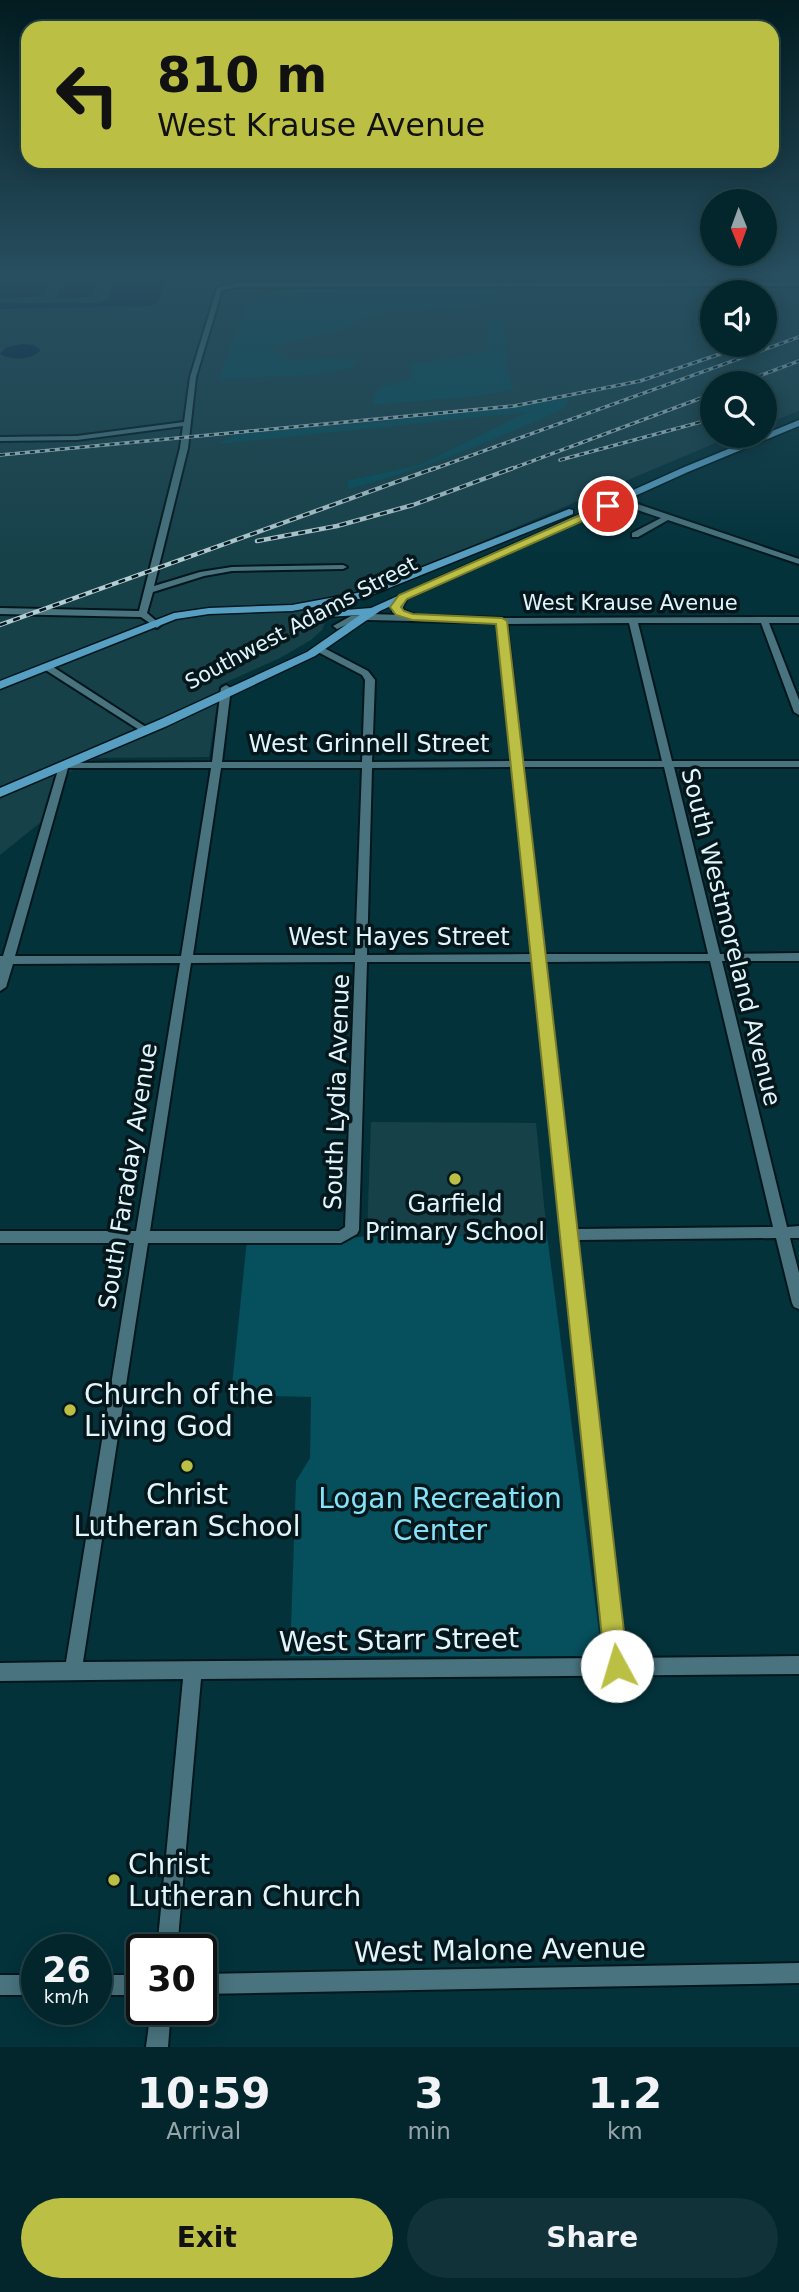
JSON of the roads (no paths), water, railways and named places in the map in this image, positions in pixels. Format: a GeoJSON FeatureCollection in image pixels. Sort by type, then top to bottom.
{"type":"FeatureCollection","features":[{"type":"Feature","properties":{"kind":"main road"},"geometry":{"type":"LineString","coordinates":[[777,424],[799,416]]}},
{"type":"Feature","properties":{"kind":"main road"},"geometry":{"type":"LineString","coordinates":[[512,545],[520,554],[533,551],[538,537],[799,423]]}},
{"type":"Feature","properties":{"kind":"main road","name":"Southwest Adams Street"},"geometry":{"type":"LineString","coordinates":[[0,793],[163,723],[294,654],[336,626],[512,545],[569,512],[720,448]]}},
{"type":"Feature","properties":{"kind":"main road"},"geometry":{"type":"LineString","coordinates":[[0,685],[174,616],[201,611],[292,608],[353,598],[569,512]]}},
{"type":"Feature","properties":{"kind":"main road","name":"Southwest Adams Street"},"geometry":{"type":"LineString","coordinates":[[225,691],[319,649],[400,590],[512,545]]}},
{"type":"Feature","properties":{"kind":"main road"},"geometry":{"type":"LineString","coordinates":[[403,597],[396,610],[412,617]]}},
{"type":"Feature","properties":{"kind":"main road"},"geometry":{"type":"LineString","coordinates":[[156,624],[209,616],[309,615],[358,618]]}},
{"type":"Feature","properties":{"kind":"main road"},"geometry":{"type":"LineString","coordinates":[[309,615],[336,626]]}},
{"type":"Feature","properties":{"kind":"street"},"geometry":{"type":"LineString","coordinates":[[143,614],[184,448],[185,424],[195,370]]}},
{"type":"Feature","properties":{"kind":"street"},"geometry":{"type":"LineString","coordinates":[[0,439],[77,438],[185,424]]}},
{"type":"Feature","properties":{"kind":"street"},"geometry":{"type":"LineString","coordinates":[[608,497],[799,562]]}},
{"type":"Feature","properties":{"kind":"street"},"geometry":{"type":"LineString","coordinates":[[635,535],[668,517]]}},
{"type":"Feature","properties":{"kind":"street"},"geometry":{"type":"LineString","coordinates":[[148,591],[223,570],[343,567]]}},
{"type":"Feature","properties":{"kind":"street"},"geometry":{"type":"LineString","coordinates":[[0,611],[143,614],[156,624]]}},
{"type":"Feature","properties":{"kind":"street","name":"West Krause Avenue"},"geometry":{"type":"LineString","coordinates":[[358,618],[412,617],[502,621],[799,620]]}},
{"type":"Feature","properties":{"kind":"street"},"geometry":{"type":"LineString","coordinates":[[358,618],[385,621],[502,621],[617,1666]]}},
{"type":"Feature","properties":{"kind":"street","name":"South Westmoreland Avenue"},"geometry":{"type":"LineString","coordinates":[[634,621],[799,1303]]}},
{"type":"Feature","properties":{"kind":"street"},"geometry":{"type":"LineString","coordinates":[[764,621],[799,712]]}},
{"type":"Feature","properties":{"kind":"street","name":"South Lydia Avenue"},"geometry":{"type":"LineString","coordinates":[[141,1237],[341,1237],[352,1230],[363,958],[369,677],[319,649]]}},
{"type":"Feature","properties":{"kind":"street"},"geometry":{"type":"LineString","coordinates":[[47,667],[144,729]]}},
{"type":"Feature","properties":{"kind":"street","name":"South Faraday Avenue"},"geometry":{"type":"LineString","coordinates":[[73,1672],[217,764],[225,691]]}},
{"type":"Feature","properties":{"kind":"street","name":"West Grinnell Street"},"geometry":{"type":"LineString","coordinates":[[64,765],[799,764]]}},
{"type":"Feature","properties":{"kind":"street"},"geometry":{"type":"LineString","coordinates":[[0,988],[4,960],[64,765]]}},
{"type":"Feature","properties":{"kind":"street","name":"West Hayes Street"},"geometry":{"type":"LineString","coordinates":[[4,960],[799,957]]}},
{"type":"Feature","properties":{"kind":"street"},"geometry":{"type":"LineString","coordinates":[[568,1236],[799,1232]]}},
{"type":"Feature","properties":{"kind":"street"},"geometry":{"type":"LineString","coordinates":[[0,1237],[141,1237]]}},
{"type":"Feature","properties":{"kind":"street","name":"West Starr Street"},"geometry":{"type":"LineString","coordinates":[[0,1672],[799,1665]]}},
{"type":"Feature","properties":{"kind":"street"},"geometry":{"type":"LineString","coordinates":[[168,1934],[193,1671]]}},
{"type":"Feature","properties":{"kind":"street","name":"West Malone Avenue"},"geometry":{"type":"LineString","coordinates":[[217,1984],[799,1973]]}},
{"type":"Feature","properties":{"kind":"street"},"geometry":{"type":"LineString","coordinates":[[0,1985],[21,1985]]}},
{"type":"Feature","properties":{"kind":"street"},"geometry":{"type":"LineString","coordinates":[[157,2047],[159,2025]]}},
{"type":"Feature","properties":{"kind":"railway"},"geometry":{"type":"LineString","coordinates":[[0,455],[514,406],[640,381],[674,370]]}},
{"type":"Feature","properties":{"kind":"railway"},"geometry":{"type":"LineString","coordinates":[[431,470],[709,370]]}},
{"type":"Feature","properties":{"kind":"railway"},"geometry":{"type":"LineString","coordinates":[[772,371],[776,370]]}},
{"type":"Feature","properties":{"kind":"railway"},"geometry":{"type":"LineString","coordinates":[[508,470],[700,398]]}},
{"type":"Feature","properties":{"kind":"railway"},"geometry":{"type":"LineString","coordinates":[[560,460],[700,422]]}},
{"type":"Feature","properties":{"kind":"railway"},"geometry":{"type":"LineString","coordinates":[[0,625],[435,468]]}},
{"type":"Feature","properties":{"kind":"railway"},"geometry":{"type":"LineString","coordinates":[[257,541],[337,526],[413,505],[513,468]]}},
{"type":"Feature","properties":{"kind":"place","name":"Garfield Primary School"},"geometry":{"type":"Point","coordinates":[455,1179]}},
{"type":"Feature","properties":{"kind":"place","name":"Church of the Living God"},"geometry":{"type":"Point","coordinates":[70,1410]}},
{"type":"Feature","properties":{"kind":"place","name":"Christ Lutheran School"},"geometry":{"type":"Point","coordinates":[187,1466]}},
{"type":"Feature","properties":{"kind":"place","name":"Christ Lutheran Church"},"geometry":{"type":"Point","coordinates":[114,1880]}},
{"type":"Feature","properties":{"kind":"park label","name":"Logan Recreation Center"},"geometry":{"type":"Point","coordinates":[440,1514]}}]}
